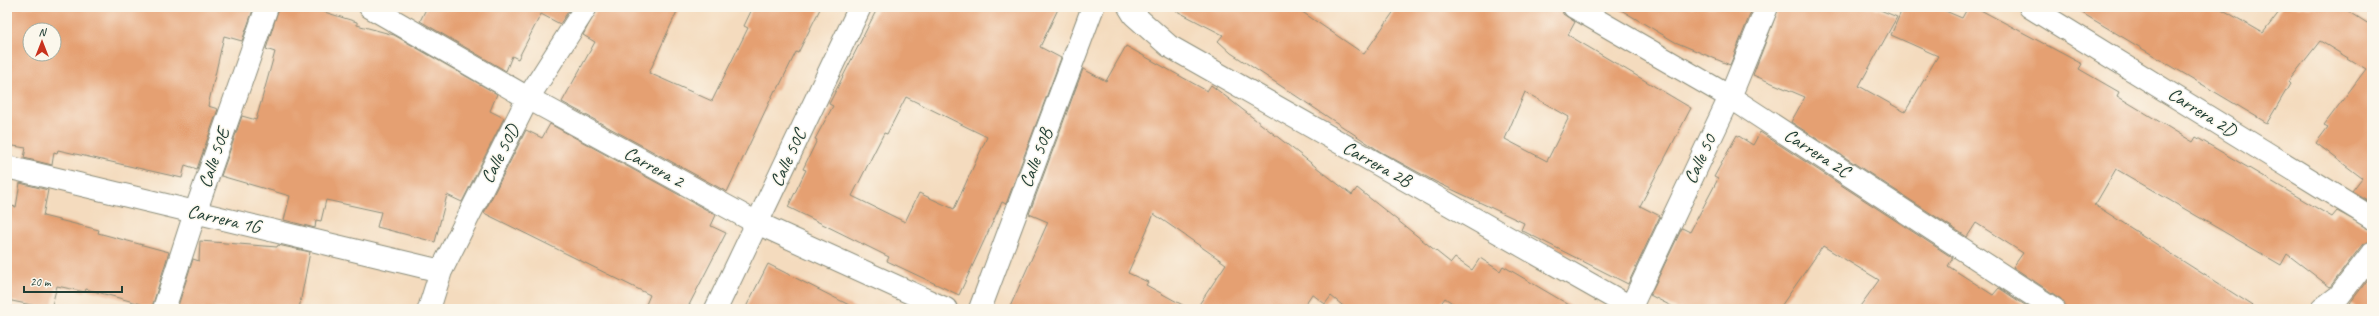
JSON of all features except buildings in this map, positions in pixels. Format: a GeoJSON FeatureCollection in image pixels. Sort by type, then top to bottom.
{"type":"FeatureCollection","features":[{"type":"Feature","properties":{"kind":"street","name":"Calle 50E"},"geometry":{"type":"LineString","coordinates":[[164,309],[195,213],[267,7]]}},
{"type":"Feature","properties":{"kind":"street","name":"Carrera 2"},"geometry":{"type":"LineString","coordinates":[[370,7],[528,98],[757,223],[946,309]]}},
{"type":"Feature","properties":{"kind":"street","name":"Calle 50D"},"geometry":{"type":"LineString","coordinates":[[429,309],[441,271],[528,98],[586,7]]}},
{"type":"Feature","properties":{"kind":"street","name":"Calle 50C"},"geometry":{"type":"LineString","coordinates":[[716,309],[860,7]]}},
{"type":"Feature","properties":{"kind":"street","name":"Calle 50B"},"geometry":{"type":"LineString","coordinates":[[980,309],[1093,7]]}},
{"type":"Feature","properties":{"kind":"street","name":"Carrera 2B"},"geometry":{"type":"LineString","coordinates":[[1129,7],[1134,15],[1169,46],[1632,308]]}},
{"type":"Feature","properties":{"kind":"street","name":"Carrera 2C"},"geometry":{"type":"LineString","coordinates":[[1574,7],[1730,97],[2054,309]]}},
{"type":"Feature","properties":{"kind":"street","name":"Calle 50"},"geometry":{"type":"LineString","coordinates":[[1632,308],[1730,97],[1767,7]]}},
{"type":"Feature","properties":{"kind":"street","name":"Carrera 2D"},"geometry":{"type":"LineString","coordinates":[[2035,8],[2372,218]]}},
{"type":"Feature","properties":{"kind":"street","name":"Carrera 1G"},"geometry":{"type":"LineString","coordinates":[[7,167],[441,271]]}},
{"type":"Feature","properties":{"kind":"street"},"geometry":{"type":"LineString","coordinates":[[2322,309],[2339,296],[2372,253]]}}]}
